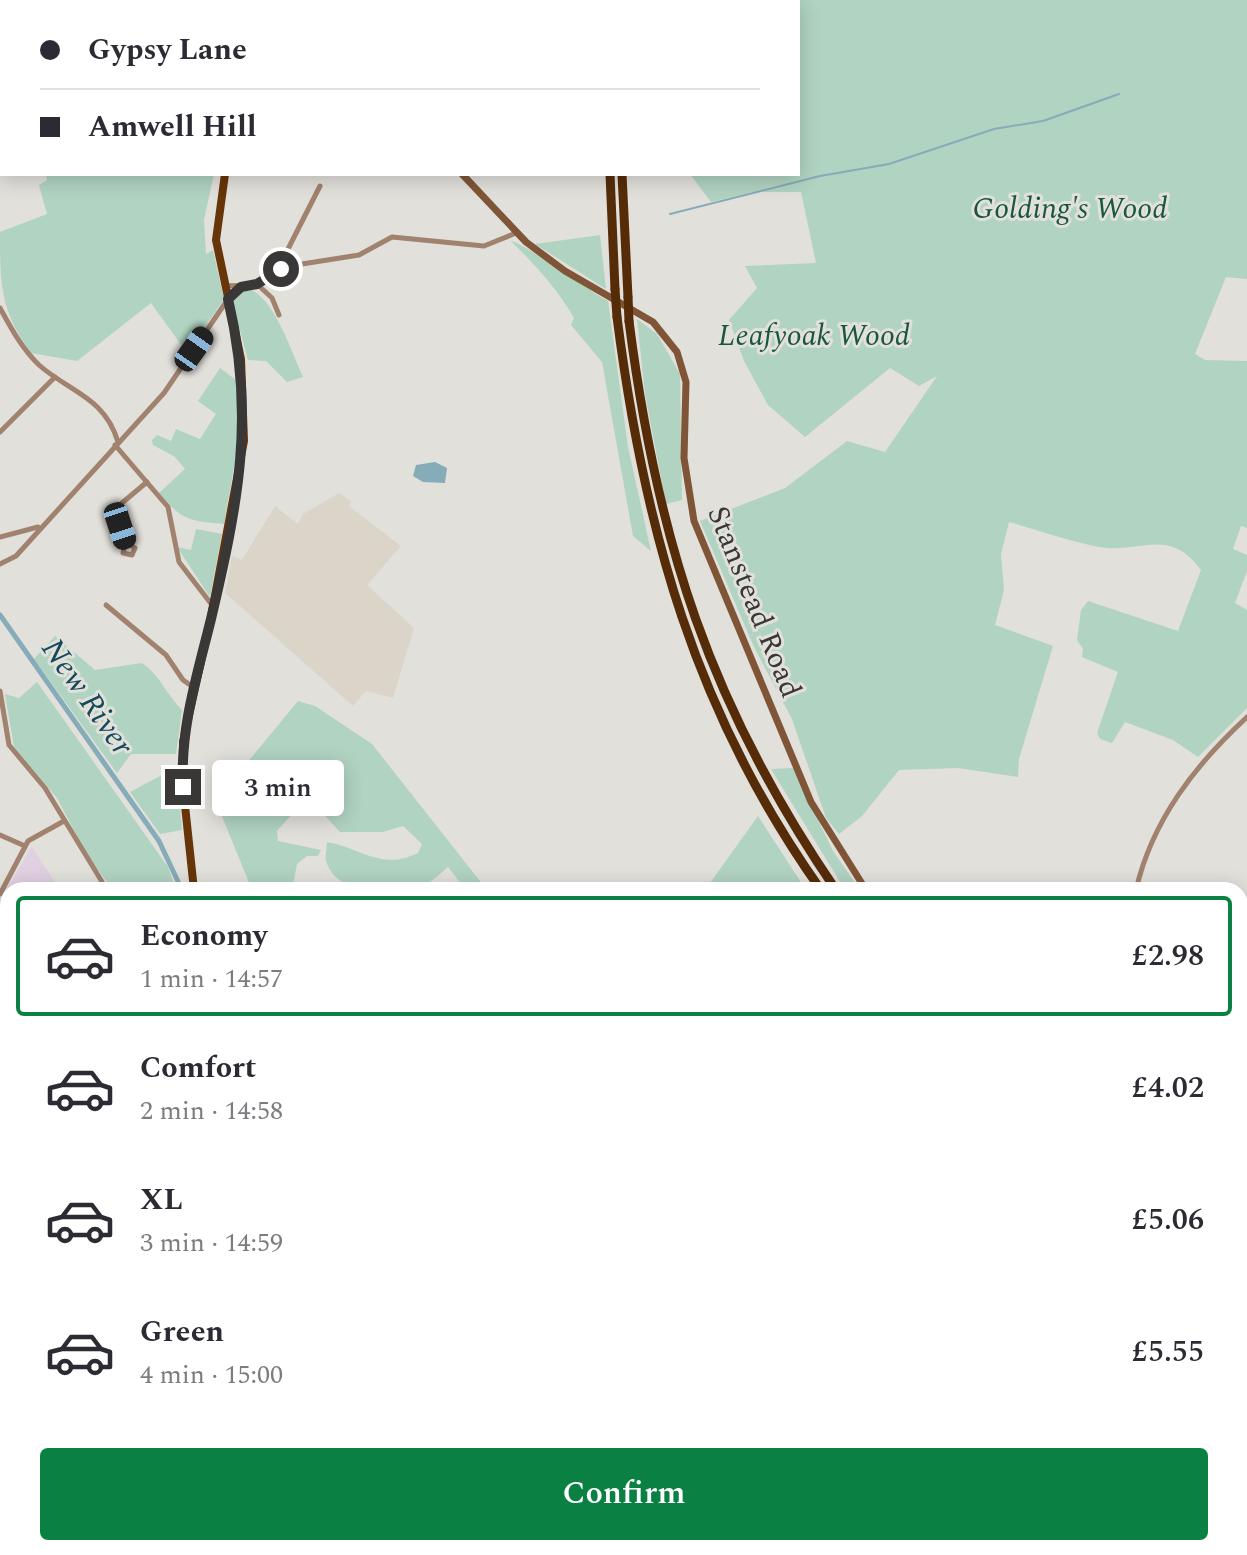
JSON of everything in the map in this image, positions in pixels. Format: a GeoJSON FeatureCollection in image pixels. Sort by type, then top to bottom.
{"type":"FeatureCollection","features":[{"type":"Feature","properties":{"kind":"highway"},"geometry":{"type":"LineString","coordinates":[[607,176],[617,317],[636,448],[658,547],[687,636],[725,725],[762,797],[816,882]]}},
{"type":"Feature","properties":{"kind":"highway"},"geometry":{"type":"LineString","coordinates":[[624,176],[623,229],[629,321],[647,445],[669,543],[698,632],[735,721],[773,792],[831,882]]}},
{"type":"Feature","properties":{"kind":"main road"},"geometry":{"type":"LineString","coordinates":[[193,882],[182,762],[193,687],[213,605],[239,471],[244,427],[241,359],[224,286],[216,229],[225,176]]}},
{"type":"Feature","properties":{"kind":"main road","name":"Stanstead Road"},"geometry":{"type":"LineString","coordinates":[[464,176],[516,233],[552,262],[653,322],[677,352],[686,382],[684,458],[694,521],[811,802],[861,882]]}},
{"type":"Feature","properties":{"kind":"street"},"geometry":{"type":"LineString","coordinates":[[283,267],[287,251],[320,186]]}},
{"type":"Feature","properties":{"kind":"street"},"geometry":{"type":"LineString","coordinates":[[224,286],[257,284],[283,267],[359,255],[380,241],[398,236],[484,246],[516,233]]}},
{"type":"Feature","properties":{"kind":"street"},"geometry":{"type":"LineString","coordinates":[[257,284],[272,298],[279,315]]}},
{"type":"Feature","properties":{"kind":"street"},"geometry":{"type":"LineString","coordinates":[[0,564],[16,556],[39,526],[164,393],[228,299],[241,287]]}},
{"type":"Feature","properties":{"kind":"street"},"geometry":{"type":"LineString","coordinates":[[0,308],[28,352],[55,377],[79,389],[115,433],[117,444],[168,507],[179,562],[213,605]]}},
{"type":"Feature","properties":{"kind":"street"},"geometry":{"type":"LineString","coordinates":[[0,432],[55,377]]}},
{"type":"Feature","properties":{"kind":"street"},"geometry":{"type":"LineString","coordinates":[[115,433],[124,436]]}},
{"type":"Feature","properties":{"kind":"street"},"geometry":{"type":"LineString","coordinates":[[126,542],[116,508],[147,482]]}},
{"type":"Feature","properties":{"kind":"street"},"geometry":{"type":"LineString","coordinates":[[0,537],[39,526]]}},
{"type":"Feature","properties":{"kind":"street"},"geometry":{"type":"LineString","coordinates":[[106,605],[166,655],[183,680],[193,687]]}},
{"type":"Feature","properties":{"kind":"street"},"geometry":{"type":"LineString","coordinates":[[0,691],[9,745],[45,788],[102,882]]}},
{"type":"Feature","properties":{"kind":"street"},"geometry":{"type":"LineString","coordinates":[[1139,882],[1170,806],[1212,748],[1247,717]]}},
{"type":"Feature","properties":{"kind":"street"},"geometry":{"type":"LineString","coordinates":[[6,882],[33,836],[64,821]]}},
{"type":"Feature","properties":{"kind":"street"},"geometry":{"type":"LineString","coordinates":[[1,838],[25,846]]}},
{"type":"Feature","properties":{"kind":"shaded area"},"geometry":{"type":"Polygon","coordinates":[[[339,493],[351,501],[349,506],[401,546],[367,585],[414,628],[393,698],[366,691],[353,706],[225,593],[232,556],[242,560],[275,506],[298,524],[303,514],[339,493]]]}},
{"type":"Feature","properties":{"kind":"shaded area"},"geometry":{"type":"Polygon","coordinates":[[[32,847],[55,882],[10,882],[32,847]]]}},
{"type":"Feature","properties":{"kind":"green space"},"geometry":{"type":"Polygon","coordinates":[[[800,0],[1247,0],[1247,279],[1226,277],[1195,354],[1205,360],[1247,361],[1247,528],[1241,526],[1233,549],[1247,555],[1247,571],[1235,603],[1247,610],[1247,708],[1198,757],[1173,740],[1125,722],[1112,743],[1100,739],[1097,733],[1118,672],[1082,657],[1083,649],[1077,640],[1081,610],[1088,601],[1178,631],[1201,570],[1189,557],[1165,545],[1099,547],[1009,522],[1001,554],[1004,590],[995,625],[1053,646],[1019,759],[1018,777],[958,768],[899,770],[862,816],[839,834],[826,818],[792,719],[754,647],[700,521],[785,488],[847,441],[885,452],[937,376],[919,386],[890,368],[805,437],[768,405],[744,361],[729,320],[757,288],[745,266],[816,263],[801,192],[754,192],[711,202],[692,176],[800,176],[800,0]]]}},
{"type":"Feature","properties":{"kind":"green space"},"geometry":{"type":"Polygon","coordinates":[[[46,176],[214,176],[204,220],[206,254],[213,250],[224,299],[187,353],[151,303],[77,361],[31,353],[13,323],[4,296],[0,232],[47,214],[39,185],[47,180],[46,176]]]}},
{"type":"Feature","properties":{"kind":"green space"},"geometry":{"type":"Polygon","coordinates":[[[600,235],[606,289],[535,244],[600,235]]]}},
{"type":"Feature","properties":{"kind":"green space"},"geometry":{"type":"Polygon","coordinates":[[[511,241],[608,301],[628,447],[651,551],[633,536],[602,362],[571,325],[574,318],[553,287],[511,241]]]}},
{"type":"Feature","properties":{"kind":"green space"},"geometry":{"type":"Polygon","coordinates":[[[245,288],[255,292],[272,311],[303,377],[287,382],[266,361],[248,360],[231,297],[245,288]]]}},
{"type":"Feature","properties":{"kind":"green space"},"geometry":{"type":"Polygon","coordinates":[[[637,319],[657,334],[680,374],[682,500],[666,504],[645,394],[637,319]]]}},
{"type":"Feature","properties":{"kind":"green space"},"geometry":{"type":"Polygon","coordinates":[[[220,368],[240,383],[238,445],[224,524],[187,518],[159,493],[185,469],[175,457],[153,445],[152,440],[157,435],[171,441],[176,429],[200,439],[216,414],[198,401],[220,368]]]}},
{"type":"Feature","properties":{"kind":"green space"},"geometry":{"type":"Polygon","coordinates":[[[196,529],[222,534],[210,597],[177,547],[191,550],[196,529]]]}},
{"type":"Feature","properties":{"kind":"green space"},"geometry":{"type":"Polygon","coordinates":[[[55,636],[95,670],[142,663],[148,668],[182,710],[176,754],[131,754],[117,773],[34,659],[55,636]]]}},
{"type":"Feature","properties":{"kind":"green space"},"geometry":{"type":"Polygon","coordinates":[[[37,682],[168,867],[173,882],[107,882],[87,855],[57,798],[14,747],[5,694],[19,698],[37,682]]]}},
{"type":"Feature","properties":{"kind":"green space"},"geometry":{"type":"Polygon","coordinates":[[[298,701],[315,706],[372,744],[481,882],[460,882],[448,867],[429,882],[342,882],[332,873],[326,861],[327,842],[393,860],[418,853],[422,844],[403,826],[383,832],[340,832],[319,809],[294,812],[277,831],[278,841],[321,850],[318,856],[307,856],[297,864],[294,882],[249,882],[219,809],[232,781],[298,701]]]}},
{"type":"Feature","properties":{"kind":"green space"},"geometry":{"type":"Polygon","coordinates":[[[793,768],[833,851],[854,882],[840,882],[771,769],[793,768]]]}},
{"type":"Feature","properties":{"kind":"green space"},"geometry":{"type":"Polygon","coordinates":[[[166,773],[177,773],[182,830],[160,834],[130,792],[166,773]]]}},
{"type":"Feature","properties":{"kind":"green space"},"geometry":{"type":"Polygon","coordinates":[[[758,816],[801,882],[711,882],[758,816]]]}},
{"type":"Feature","properties":{"kind":"water"},"geometry":{"type":"Polygon","coordinates":[[[435,462],[447,468],[445,483],[423,482],[413,476],[416,465],[435,462]]]}},
{"type":"Feature","properties":{"kind":"waterway"},"geometry":{"type":"LineString","coordinates":[[670,214],[820,176],[889,164],[994,129],[1043,121],[1119,94]]}},
{"type":"Feature","properties":{"kind":"waterway","name":"New River"},"geometry":{"type":"LineString","coordinates":[[0,615],[159,841],[178,882]]}},
{"type":"Feature","properties":{"kind":"route"},"geometry":{"type":"LineString","coordinates":[[183,787],[185,723],[211,617],[244,441],[245,407],[240,347],[228,299],[236,289],[257,284],[281,269]]}},
{"type":"Feature","properties":{"kind":"park label","name":"Golding's Wood"},"geometry":{"type":"Point","coordinates":[1070,209]}},
{"type":"Feature","properties":{"kind":"park label","name":"Leafyoak Wood"},"geometry":{"type":"Point","coordinates":[814,336]}}]}
